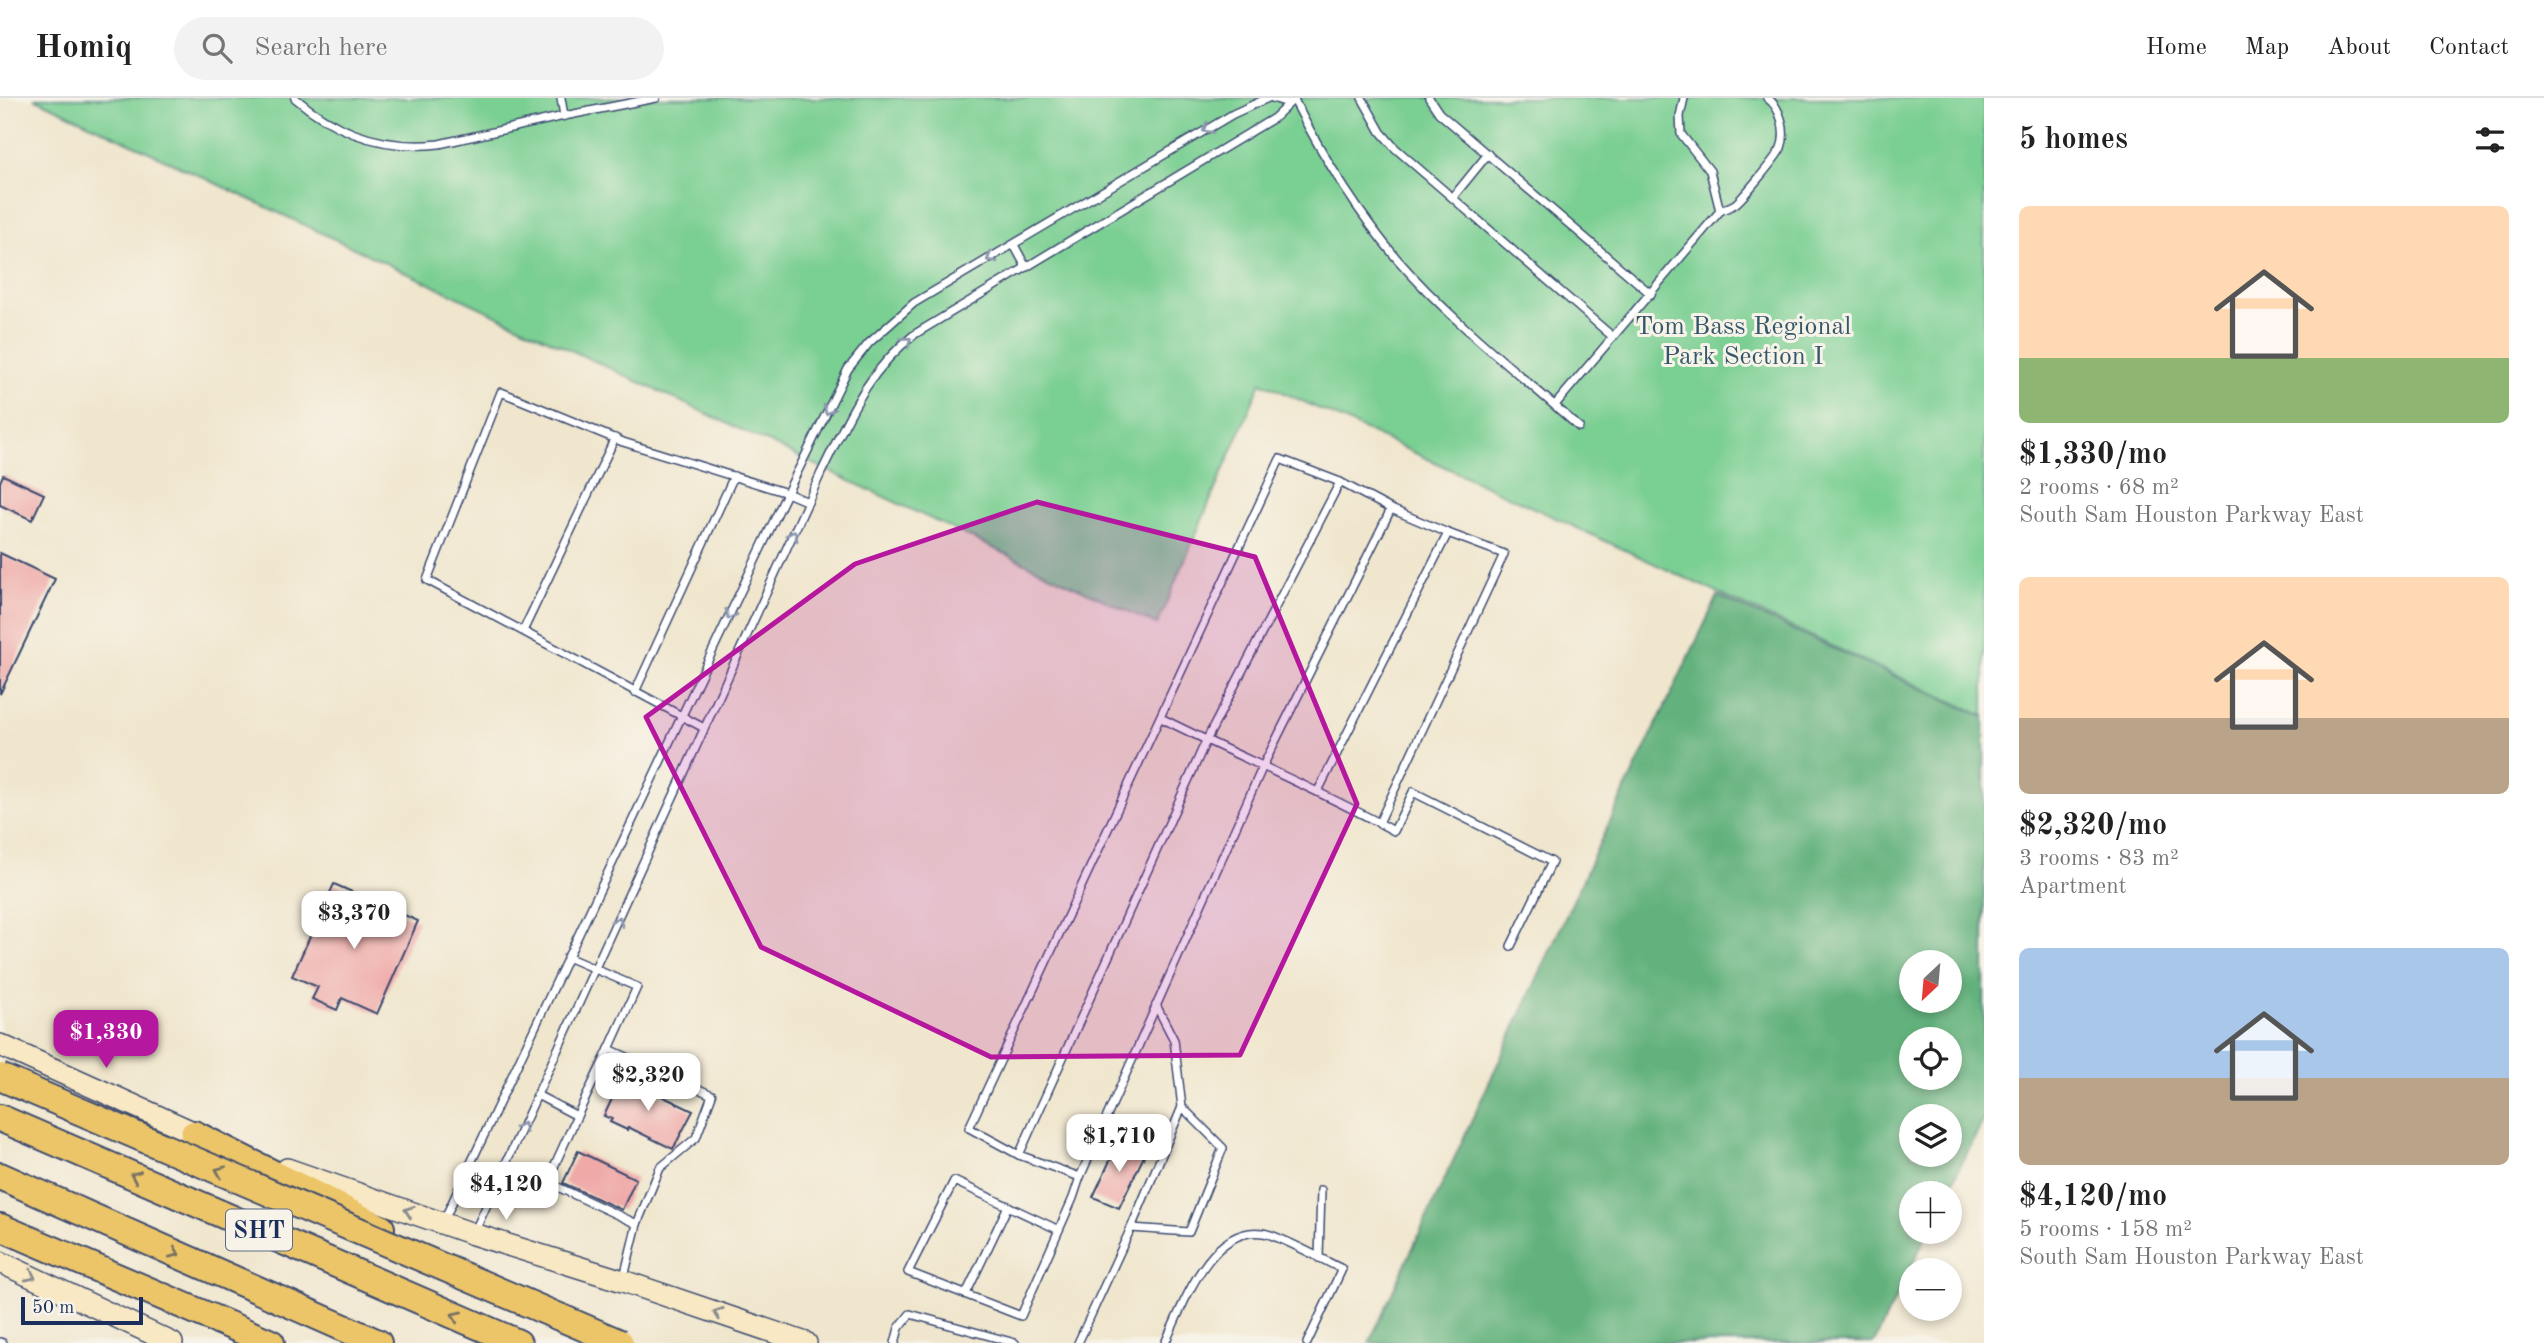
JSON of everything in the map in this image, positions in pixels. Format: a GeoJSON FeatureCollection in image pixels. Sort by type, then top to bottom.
{"type":"FeatureCollection","features":[{"type":"Feature","properties":{"kind":"highway"},"geometry":{"type":"LineString","coordinates":[[0,1077],[620,1343]]}},
{"type":"Feature","properties":{"kind":"highway","name":"SHT"},"geometry":{"type":"LineString","coordinates":[[0,1118],[519,1343]]}},
{"type":"Feature","properties":{"kind":"highway"},"geometry":{"type":"LineString","coordinates":[[194,1134],[453,1264],[620,1343]]}},
{"type":"Feature","properties":{"kind":"highway","name":"SHT"},"geometry":{"type":"LineString","coordinates":[[0,1176],[378,1343]]}},
{"type":"Feature","properties":{"kind":"highway"},"geometry":{"type":"LineString","coordinates":[[0,1227],[271,1343]]}},
{"type":"Feature","properties":{"kind":"highway"},"geometry":{"type":"LineString","coordinates":[[0,1246],[243,1343]]}},
{"type":"Feature","properties":{"kind":"main road"},"geometry":{"type":"LineString","coordinates":[[0,1045],[194,1134],[337,1188],[806,1343]]}},
{"type":"Feature","properties":{"kind":"main road"},"geometry":{"type":"LineString","coordinates":[[0,1262],[172,1343]]}},
{"type":"Feature","properties":{"kind":"lane"},"geometry":{"type":"LineString","coordinates":[[295,98],[326,121],[351,133],[400,146],[439,144],[656,98]]}},
{"type":"Feature","properties":{"kind":"lane"},"geometry":{"type":"LineString","coordinates":[[561,98],[565,116]]}},
{"type":"Feature","properties":{"kind":"lane"},"geometry":{"type":"LineString","coordinates":[[443,1223],[787,493],[849,369],[869,344],[914,303],[1233,114],[1270,98],[1292,99]]}},
{"type":"Feature","properties":{"kind":"lane"},"geometry":{"type":"LineString","coordinates":[[1362,98],[1381,132],[1395,148],[1613,337]]}},
{"type":"Feature","properties":{"kind":"lane"},"geometry":{"type":"LineString","coordinates":[[1429,98],[1439,113],[1651,294]]}},
{"type":"Feature","properties":{"kind":"lane"},"geometry":{"type":"LineString","coordinates":[[1684,98],[1680,116],[1681,134],[1710,171],[1720,211]]}},
{"type":"Feature","properties":{"kind":"lane"},"geometry":{"type":"LineString","coordinates":[[1555,405],[1720,211],[1736,203],[1781,149],[1781,118],[1773,102],[1767,98]]}},
{"type":"Feature","properties":{"kind":"lane"},"geometry":{"type":"LineString","coordinates":[[473,1234],[808,502],[861,394],[893,351],[915,334],[1274,118],[1292,99]]}},
{"type":"Feature","properties":{"kind":"lane"},"geometry":{"type":"LineString","coordinates":[[1292,99],[1321,153],[1398,260],[1453,316],[1580,427]]}},
{"type":"Feature","properties":{"kind":"lane"},"geometry":{"type":"LineString","coordinates":[[1453,197],[1488,154]]}},
{"type":"Feature","properties":{"kind":"lane"},"geometry":{"type":"LineString","coordinates":[[1014,245],[1026,267]]}},
{"type":"Feature","properties":{"kind":"lane"},"geometry":{"type":"LineString","coordinates":[[704,728],[427,580],[501,392],[615,438],[808,502]]}},
{"type":"Feature","properties":{"kind":"lane"},"geometry":{"type":"LineString","coordinates":[[523,631],[615,438]]}},
{"type":"Feature","properties":{"kind":"lane"},"geometry":{"type":"LineString","coordinates":[[1080,1177],[1019,1155],[970,1128],[1280,459],[1340,482],[1391,509],[1504,554],[1379,823]]}},
{"type":"Feature","properties":{"kind":"lane"},"geometry":{"type":"LineString","coordinates":[[635,692],[734,476]]}},
{"type":"Feature","properties":{"kind":"lane"},"geometry":{"type":"LineString","coordinates":[[1019,1155],[1206,741],[1340,482]]}},
{"type":"Feature","properties":{"kind":"lane"},"geometry":{"type":"LineString","coordinates":[[1059,1230],[954,1181],[908,1272],[1021,1316],[1059,1230],[1080,1177],[1263,766],[1391,509]]}},
{"type":"Feature","properties":{"kind":"lane"},"geometry":{"type":"LineString","coordinates":[[1318,791],[1448,533]]}},
{"type":"Feature","properties":{"kind":"lane"},"geometry":{"type":"LineString","coordinates":[[1161,718],[1318,791],[1394,831],[1413,792],[1552,862],[1511,946]]}},
{"type":"Feature","properties":{"kind":"lane"},"geometry":{"type":"LineString","coordinates":[[567,957],[637,987],[547,1182],[637,1224]]}},
{"type":"Feature","properties":{"kind":"lane"},"geometry":{"type":"LineString","coordinates":[[1078,1343],[1131,1228],[1182,1107],[1174,1040],[1156,1005]]}},
{"type":"Feature","properties":{"kind":"lane"},"geometry":{"type":"LineString","coordinates":[[609,1049],[712,1095],[696,1138],[660,1168],[637,1224],[623,1281]]}},
{"type":"Feature","properties":{"kind":"lane"},"geometry":{"type":"LineString","coordinates":[[537,1095],[577,1116]]}},
{"type":"Feature","properties":{"kind":"lane"},"geometry":{"type":"LineString","coordinates":[[1131,1228],[1189,1232],[1223,1148],[1182,1107]]}},
{"type":"Feature","properties":{"kind":"lane"},"geometry":{"type":"LineString","coordinates":[[1319,1258],[1321,1191]]}},
{"type":"Feature","properties":{"kind":"lane"},"geometry":{"type":"LineString","coordinates":[[966,1294],[1008,1206]]}},
{"type":"Feature","properties":{"kind":"lane"},"geometry":{"type":"LineString","coordinates":[[1165,1343],[1203,1265],[1219,1249],[1241,1234],[1264,1233],[1342,1269],[1307,1343]]}},
{"type":"Feature","properties":{"kind":"lane"},"geometry":{"type":"LineString","coordinates":[[895,1343],[899,1328],[911,1314],[1015,1343]]}},
{"type":"Feature","properties":{"kind":"highlighted area"},"geometry":{"type":"Polygon","coordinates":[[[1037,502],[1255,557],[1357,804],[1240,1055],[991,1057],[761,947],[646,717],[855,564],[1037,502]]]}},
{"type":"Feature","properties":{"kind":"green space","name":"Tom Bass Regional Park Section I"},"geometry":{"type":"Polygon","coordinates":[[[34,98],[1984,98],[1984,716],[1261,382],[1157,625],[34,98]]]}},
{"type":"Feature","properties":{"kind":"green space"},"geometry":{"type":"Polygon","coordinates":[[[1718,596],[1984,717],[1984,1119],[1962,1163],[1962,1104],[1899,1104],[1899,1167],[1960,1167],[1953,1181],[1899,1181],[1899,1244],[1922,1244],[1915,1258],[1899,1258],[1899,1292],[1874,1343],[1369,1343],[1602,838],[1718,596]]]}},
{"type":"Feature","properties":{"kind":"building"},"geometry":{"type":"Polygon","coordinates":[[[3,475],[44,494],[32,520],[0,505],[0,482],[3,475]]]}},
{"type":"Feature","properties":{"kind":"building"},"geometry":{"type":"Polygon","coordinates":[[[0,553],[55,579],[0,694],[0,553]]]}},
{"type":"Feature","properties":{"kind":"building"},"geometry":{"type":"Polygon","coordinates":[[[334,884],[418,921],[377,1014],[342,998],[337,1010],[312,999],[318,987],[292,976],[334,884]]]}},
{"type":"Feature","properties":{"kind":"building"},"geometry":{"type":"Polygon","coordinates":[[[622,1077],[693,1111],[673,1149],[628,1127],[627,1130],[610,1122],[612,1119],[604,1116],[622,1077]]]}},
{"type":"Feature","properties":{"kind":"building"},"geometry":{"type":"Polygon","coordinates":[[[1119,1141],[1146,1152],[1119,1208],[1093,1197],[1119,1141]]]}},
{"type":"Feature","properties":{"kind":"building"},"geometry":{"type":"Polygon","coordinates":[[[578,1151],[636,1179],[622,1210],[563,1183],[578,1151]]]}}]}
